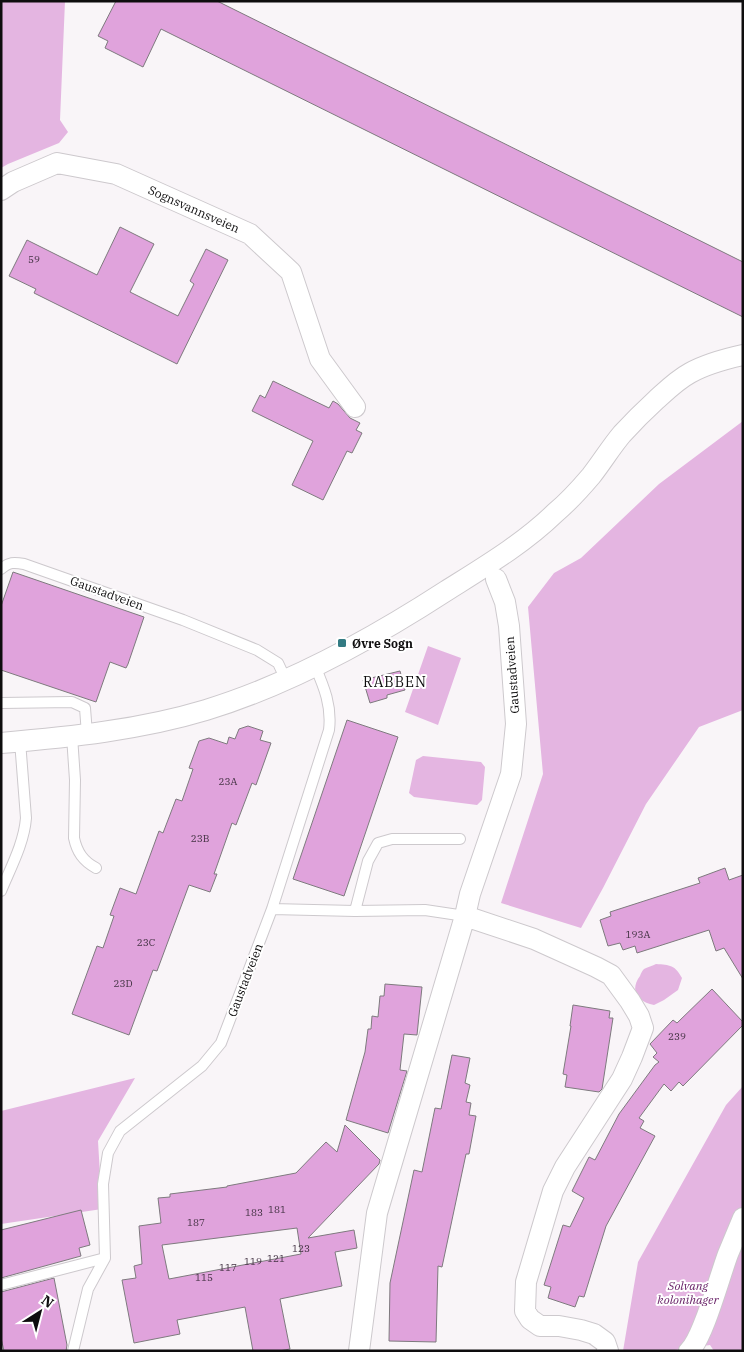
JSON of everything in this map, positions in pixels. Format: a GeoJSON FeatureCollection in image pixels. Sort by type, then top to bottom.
{"type":"FeatureCollection","features":[{"type":"Feature","properties":{"kind":"street","name":"Sognsvannsveien"},"geometry":{"type":"LineString","coordinates":[[1,190],[13,182],[57,163],[116,174],[250,234],[291,272],[320,359],[355,407]]}},
{"type":"Feature","properties":{"kind":"street"},"geometry":{"type":"LineString","coordinates":[[11,742],[80,735],[148,724],[205,711],[258,693],[315,666],[409,614],[509,550],[555,513],[592,475],[623,434],[670,388],[689,374],[707,365],[743,355]]}},
{"type":"Feature","properties":{"kind":"street","name":"Gaustadveien"},"geometry":{"type":"LineString","coordinates":[[358,1351],[377,1214],[470,894],[511,774],[516,724],[509,626],[505,602],[496,579]]}},
{"type":"Feature","properties":{"kind":"street"},"geometry":{"type":"LineString","coordinates":[[465,916],[534,939],[610,975],[639,1016],[643,1028],[622,1079],[564,1167],[553,1191],[526,1282],[525,1311],[530,1319],[540,1326],[559,1326],[594,1334],[605,1342],[608,1351]]}},
{"type":"Feature","properties":{"kind":"street"},"geometry":{"type":"LineString","coordinates":[[689,1351],[702,1330],[728,1254],[743,1218]]}},
{"type":"Feature","properties":{"kind":"lane","name":"Gaustadveien"},"geometry":{"type":"LineString","coordinates":[[1,569],[14,562],[24,564],[183,620],[257,650],[278,664],[286,680]]}},
{"type":"Feature","properties":{"kind":"lane","name":"Gaustadveien"},"geometry":{"type":"LineString","coordinates":[[105,1258],[103,1184],[108,1153],[120,1131],[202,1066],[221,1043],[272,909],[331,719],[330,707],[323,682],[315,666]]}},
{"type":"Feature","properties":{"kind":"lane"},"geometry":{"type":"LineString","coordinates":[[1,703],[72,702],[85,708],[75,780],[74,838],[83,859],[87,864],[96,868]]}},
{"type":"Feature","properties":{"kind":"lane"},"geometry":{"type":"LineString","coordinates":[[1,891],[22,839],[26,818],[11,742]]}},
{"type":"Feature","properties":{"kind":"lane"},"geometry":{"type":"LineString","coordinates":[[355,911],[368,861],[378,843],[392,839],[460,839]]}},
{"type":"Feature","properties":{"kind":"lane"},"geometry":{"type":"LineString","coordinates":[[272,909],[425,910],[465,916]]}},
{"type":"Feature","properties":{"kind":"lane"},"geometry":{"type":"LineString","coordinates":[[1,1285],[105,1258]]}},
{"type":"Feature","properties":{"kind":"lane"},"geometry":{"type":"LineString","coordinates":[[73,1351],[88,1289],[105,1258]]}},
{"type":"Feature","properties":{"kind":"green space"},"geometry":{"type":"Polygon","coordinates":[[[1,1],[65,1],[60,120],[68,132],[59,143],[1,168],[1,1]]]}},
{"type":"Feature","properties":{"kind":"green space"},"geometry":{"type":"Polygon","coordinates":[[[743,421],[743,710],[699,727],[646,804],[581,928],[501,903],[543,774],[528,607],[554,573],[581,558],[659,484],[743,421]]]}},
{"type":"Feature","properties":{"kind":"green space"},"geometry":{"type":"Polygon","coordinates":[[[428,646],[461,658],[438,725],[405,712],[428,646]]]}},
{"type":"Feature","properties":{"kind":"green space"},"geometry":{"type":"Polygon","coordinates":[[[423,756],[481,762],[485,767],[482,800],[477,805],[414,797],[409,793],[416,760],[423,756]]]}},
{"type":"Feature","properties":{"kind":"green space"},"geometry":{"type":"Polygon","coordinates":[[[656,964],[672,966],[682,978],[678,990],[654,1005],[648,1004],[637,995],[635,986],[643,970],[656,964]]]}},
{"type":"Feature","properties":{"kind":"green space"},"geometry":{"type":"Polygon","coordinates":[[[135,1078],[98,1141],[102,1209],[1,1224],[1,1111],[135,1078]]]}},
{"type":"Feature","properties":{"kind":"green space","name":"Solvang kolonihager"},"geometry":{"type":"Polygon","coordinates":[[[743,1086],[743,1351],[714,1351],[710,1345],[668,1351],[623,1351],[638,1262],[726,1105],[743,1086]]]}},
{"type":"Feature","properties":{"kind":"building"},"geometry":{"type":"Polygon","coordinates":[[[116,1],[217,1],[743,262],[743,317],[161,29],[143,67],[105,48],[108,41],[98,36],[116,1]]]}},
{"type":"Feature","properties":{"kind":"building"},"geometry":{"type":"Polygon","coordinates":[[[120,227],[154,244],[130,292],[178,316],[194,284],[190,281],[206,249],[228,260],[177,364],[34,293],[36,289],[9,276],[27,240],[97,275],[120,227]]]}},
{"type":"Feature","properties":{"kind":"building"},"geometry":{"type":"Polygon","coordinates":[[[273,381],[329,408],[333,401],[350,418],[360,423],[356,430],[362,433],[352,453],[347,451],[323,500],[292,485],[313,441],[252,411],[260,395],[265,398],[273,381]]]}},
{"type":"Feature","properties":{"kind":"building"},"geometry":{"type":"Polygon","coordinates":[[[13,572],[144,617],[126,668],[110,662],[96,702],[1,670],[1,606],[13,572]]]}},
{"type":"Feature","properties":{"kind":"building"},"geometry":{"type":"Polygon","coordinates":[[[400,671],[405,690],[387,695],[387,698],[370,703],[363,680],[400,671]]]}},
{"type":"Feature","properties":{"kind":"building"},"geometry":{"type":"Polygon","coordinates":[[[347,720],[398,737],[344,896],[293,879],[347,720]]]}},
{"type":"Feature","properties":{"kind":"building"},"geometry":{"type":"Polygon","coordinates":[[[248,726],[263,731],[260,740],[271,743],[256,785],[252,783],[236,825],[232,823],[214,874],[217,874],[210,892],[189,885],[157,971],[153,970],[129,1035],[72,1014],[97,946],[103,948],[114,916],[110,915],[120,888],[136,894],[159,831],[163,833],[176,799],[182,801],[193,769],[189,768],[199,741],[209,738],[227,744],[229,737],[235,739],[239,729],[248,726]]]}},
{"type":"Feature","properties":{"kind":"building"},"geometry":{"type":"Polygon","coordinates":[[[725,868],[729,880],[743,875],[743,979],[724,948],[716,951],[709,930],[637,953],[635,946],[623,950],[620,943],[608,946],[600,920],[611,916],[610,912],[700,883],[698,878],[725,868]]]}},
{"type":"Feature","properties":{"kind":"building"},"geometry":{"type":"Polygon","coordinates":[[[385,984],[422,987],[417,1035],[404,1034],[400,1070],[407,1071],[388,1133],[346,1120],[365,1052],[368,1029],[371,1029],[372,1016],[378,1017],[380,996],[384,996],[385,984]]]}},
{"type":"Feature","properties":{"kind":"building"},"geometry":{"type":"Polygon","coordinates":[[[712,989],[743,1022],[743,1025],[683,1086],[679,1082],[671,1091],[664,1084],[639,1118],[644,1121],[640,1128],[655,1136],[606,1226],[584,1297],[579,1296],[575,1307],[548,1298],[551,1287],[544,1285],[563,1225],[570,1227],[584,1198],[572,1191],[589,1157],[595,1160],[619,1114],[659,1062],[653,1057],[657,1053],[650,1044],[673,1020],[677,1023],[712,989]]]}},
{"type":"Feature","properties":{"kind":"building"},"geometry":{"type":"Polygon","coordinates":[[[573,1005],[610,1011],[609,1018],[613,1018],[602,1089],[599,1092],[565,1087],[567,1075],[563,1074],[573,1005]]]}},
{"type":"Feature","properties":{"kind":"building"},"geometry":{"type":"Polygon","coordinates":[[[452,1055],[470,1058],[465,1083],[470,1085],[466,1102],[471,1103],[469,1115],[476,1116],[469,1154],[466,1154],[442,1267],[438,1266],[436,1342],[389,1341],[390,1283],[414,1170],[422,1172],[435,1108],[441,1109],[452,1055]]]}},
{"type":"Feature","properties":{"kind":"building"},"geometry":{"type":"Polygon","coordinates":[[[345,1125],[380,1160],[379,1164],[308,1238],[354,1230],[357,1248],[335,1252],[342,1286],[280,1299],[290,1349],[253,1351],[245,1307],[177,1320],[180,1334],[134,1343],[122,1280],[136,1278],[134,1266],[142,1264],[139,1226],[161,1223],[158,1198],[170,1197],[170,1194],[227,1187],[296,1173],[326,1142],[337,1152],[345,1125]],[[297,1228],[162,1245],[169,1279],[301,1254],[297,1228]]]}},
{"type":"Feature","properties":{"kind":"building"},"geometry":{"type":"Polygon","coordinates":[[[81,1210],[90,1245],[79,1248],[81,1256],[1,1278],[1,1230],[81,1210]]]}},
{"type":"Feature","properties":{"kind":"building"},"geometry":{"type":"Polygon","coordinates":[[[54,1278],[67,1345],[66,1351],[4,1351],[1,1338],[1,1292],[54,1278]]]}},
{"type":"Feature","properties":{"kind":"place","name":"Øvre Sogn"},"geometry":{"type":"Point","coordinates":[342,643]}},
{"type":"Feature","properties":{"kind":"district","name":"RABBEN"},"geometry":{"type":"Point","coordinates":[395,682]}}]}
